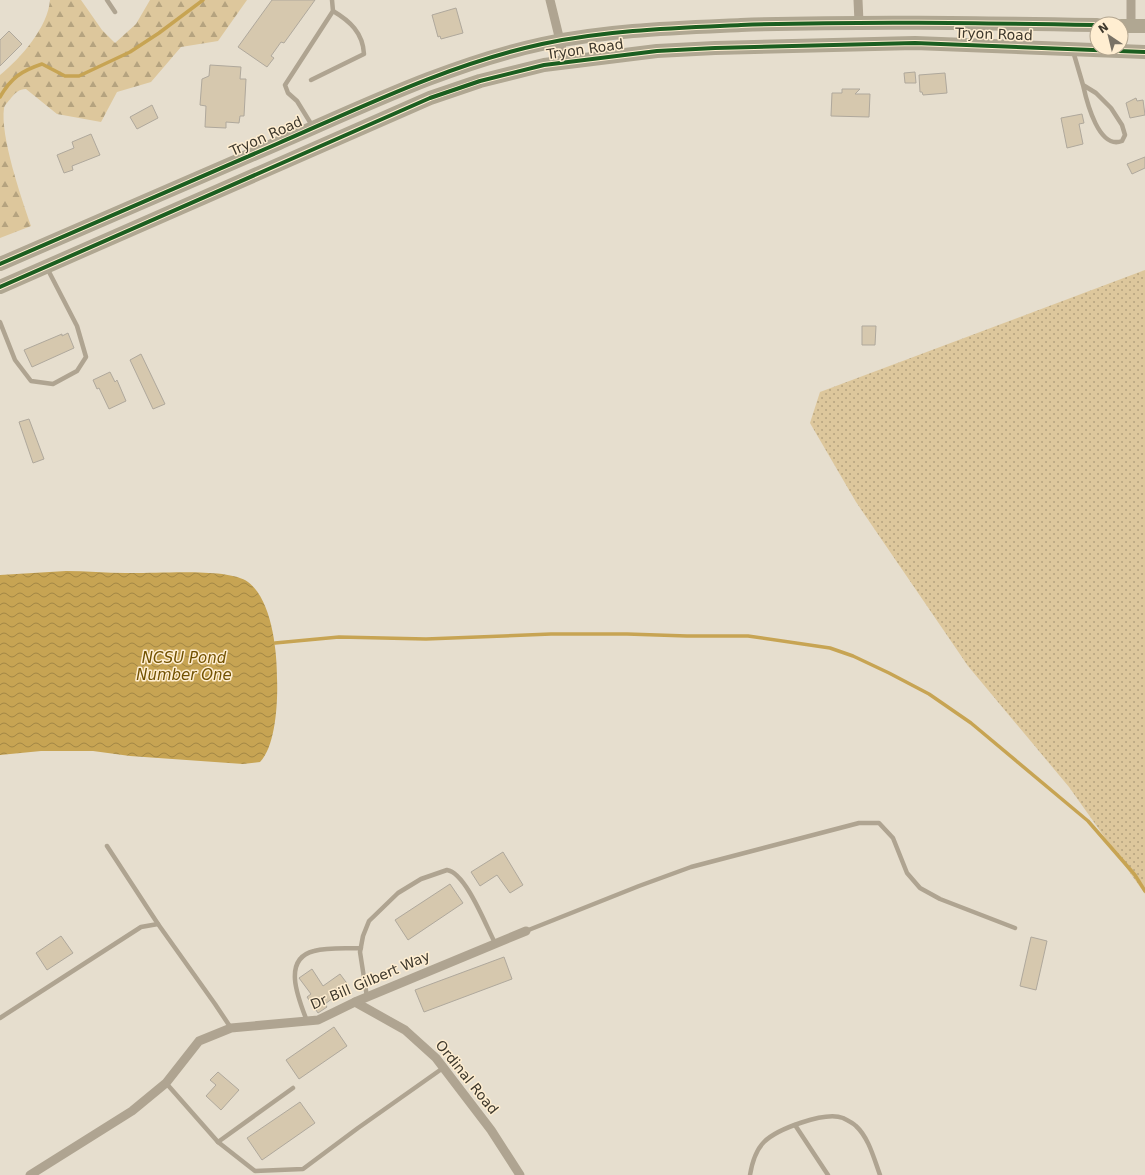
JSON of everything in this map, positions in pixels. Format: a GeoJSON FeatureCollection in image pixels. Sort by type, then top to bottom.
{"type":"FeatureCollection","features":[{"type":"Feature","properties":{"kind":"main road","name":"Tryon Road"},"geometry":{"type":"LineString","coordinates":[[0,264],[313,128],[447,73],[510,52],[560,41],[654,30],[799,23],[859,22],[1089,25]]}},
{"type":"Feature","properties":{"kind":"main road"},"geometry":{"type":"LineString","coordinates":[[1129,26],[1145,26]]}},
{"type":"Feature","properties":{"kind":"main road","name":"Tryon Road"},"geometry":{"type":"LineString","coordinates":[[0,287],[430,98],[480,81],[565,62],[664,51],[865,43],[1072,48],[1145,52]]}},
{"type":"Feature","properties":{"kind":"street"},"geometry":{"type":"LineString","coordinates":[[550,0],[565,62]]}},
{"type":"Feature","properties":{"kind":"street"},"geometry":{"type":"LineString","coordinates":[[858,0],[859,22]]}},
{"type":"Feature","properties":{"kind":"street"},"geometry":{"type":"LineString","coordinates":[[1128,16],[1131,0]]}},
{"type":"Feature","properties":{"kind":"street","name":"Dr Bill Gilbert Way"},"geometry":{"type":"LineString","coordinates":[[30,1175],[132,1111],[166,1084],[199,1041],[231,1028],[318,1020],[355,1002],[526,930]]}},
{"type":"Feature","properties":{"kind":"street","name":"Ordinal Road"},"geometry":{"type":"LineString","coordinates":[[355,1002],[405,1030],[436,1058],[491,1130],[520,1175]]}},
{"type":"Feature","properties":{"kind":"lane"},"geometry":{"type":"LineString","coordinates":[[107,0],[115,12]]}},
{"type":"Feature","properties":{"kind":"lane"},"geometry":{"type":"LineString","coordinates":[[313,128],[297,101],[288,93],[285,84],[333,11],[332,0]]}},
{"type":"Feature","properties":{"kind":"lane"},"geometry":{"type":"LineString","coordinates":[[311,80],[364,54],[364,41],[348,19],[333,11]]}},
{"type":"Feature","properties":{"kind":"lane"},"geometry":{"type":"LineString","coordinates":[[1072,48],[1086,98],[1101,136],[1108,142],[1115,144],[1122,141],[1125,135],[1122,125],[1111,108],[1096,93],[1083,85]]}},
{"type":"Feature","properties":{"kind":"lane"},"geometry":{"type":"LineString","coordinates":[[0,322],[15,360],[31,381],[53,384],[77,371],[86,357],[77,326],[47,267]]}},
{"type":"Feature","properties":{"kind":"lane"},"geometry":{"type":"LineString","coordinates":[[526,930],[639,886],[692,868],[865,823],[878,823],[893,838],[907,872],[920,888],[940,899],[1015,928]]}},
{"type":"Feature","properties":{"kind":"lane"},"geometry":{"type":"LineString","coordinates":[[107,846],[158,924],[216,1004],[231,1028]]}},
{"type":"Feature","properties":{"kind":"lane"},"geometry":{"type":"LineString","coordinates":[[367,997],[361,969],[361,948],[369,921],[398,893],[421,879],[447,870],[457,874],[466,886],[495,943]]}},
{"type":"Feature","properties":{"kind":"lane"},"geometry":{"type":"LineString","coordinates":[[0,1018],[141,927],[158,924]]}},
{"type":"Feature","properties":{"kind":"lane"},"geometry":{"type":"LineString","coordinates":[[307,1021],[295,983],[295,971],[300,959],[313,951],[361,948]]}},
{"type":"Feature","properties":{"kind":"lane"},"geometry":{"type":"LineString","coordinates":[[166,1084],[218,1142],[255,1171],[303,1169],[443,1068]]}},
{"type":"Feature","properties":{"kind":"lane"},"geometry":{"type":"LineString","coordinates":[[218,1142],[293,1088]]}},
{"type":"Feature","properties":{"kind":"lane"},"geometry":{"type":"LineString","coordinates":[[750,1175],[753,1159],[763,1143],[777,1131],[824,1116],[843,1118],[857,1126],[866,1140],[880,1175]]}},
{"type":"Feature","properties":{"kind":"lane"},"geometry":{"type":"LineString","coordinates":[[795,1126],[828,1175]]}},
{"type":"Feature","properties":{"kind":"green space"},"geometry":{"type":"Polygon","coordinates":[[[50,0],[81,0],[102,30],[115,43],[136,24],[150,0],[247,0],[218,41],[181,47],[151,82],[117,92],[101,122],[57,114],[26,89],[14,94],[4,108],[5,134],[12,167],[31,226],[0,238],[0,75],[25,51],[39,31],[48,10],[50,0]]]}},
{"type":"Feature","properties":{"kind":"green space"},"geometry":{"type":"Polygon","coordinates":[[[1145,270],[1145,894],[1069,787],[968,666],[856,502],[810,423],[820,392],[1145,270]]]}},
{"type":"Feature","properties":{"kind":"water","name":"NCSU Pond Number One"},"geometry":{"type":"Polygon","coordinates":[[[66,571],[118,573],[190,572],[225,574],[238,577],[248,582],[256,590],[268,613],[272,627],[277,667],[277,698],[273,734],[270,745],[260,762],[243,764],[130,756],[93,751],[41,751],[0,755],[0,575],[66,571]]]}},
{"type":"Feature","properties":{"kind":"building"},"geometry":{"type":"Polygon","coordinates":[[[272,0],[315,0],[284,43],[281,42],[271,56],[274,58],[267,67],[238,47],[272,0]]]}},
{"type":"Feature","properties":{"kind":"building"},"geometry":{"type":"Polygon","coordinates":[[[456,8],[463,33],[441,39],[440,36],[438,37],[432,15],[456,8]]]}},
{"type":"Feature","properties":{"kind":"building"},"geometry":{"type":"Polygon","coordinates":[[[9,31],[22,44],[0,66],[0,40],[9,31]]]}},
{"type":"Feature","properties":{"kind":"building"},"geometry":{"type":"Polygon","coordinates":[[[210,65],[241,67],[240,79],[246,79],[244,116],[240,116],[239,123],[226,122],[226,128],[205,127],[206,106],[200,105],[202,79],[209,76],[210,65]]]}},
{"type":"Feature","properties":{"kind":"building"},"geometry":{"type":"Polygon","coordinates":[[[915,72],[916,83],[905,83],[904,73],[915,72]]]}},
{"type":"Feature","properties":{"kind":"building"},"geometry":{"type":"Polygon","coordinates":[[[945,73],[947,93],[923,95],[922,92],[920,92],[919,75],[945,73]]]}},
{"type":"Feature","properties":{"kind":"building"},"geometry":{"type":"Polygon","coordinates":[[[842,89],[860,89],[855,94],[870,94],[869,117],[831,116],[832,93],[842,93],[842,89]]]}},
{"type":"Feature","properties":{"kind":"building"},"geometry":{"type":"Polygon","coordinates":[[[1136,98],[1137,101],[1143,100],[1145,115],[1130,118],[1126,103],[1136,98]]]}},
{"type":"Feature","properties":{"kind":"building"},"geometry":{"type":"Polygon","coordinates":[[[152,105],[158,118],[137,129],[130,117],[152,105]]]}},
{"type":"Feature","properties":{"kind":"building"},"geometry":{"type":"Polygon","coordinates":[[[1082,114],[1084,123],[1079,124],[1083,144],[1067,148],[1061,118],[1082,114]]]}},
{"type":"Feature","properties":{"kind":"building"},"geometry":{"type":"Polygon","coordinates":[[[91,134],[100,155],[72,166],[73,170],[64,173],[57,155],[74,148],[72,142],[91,134]]]}},
{"type":"Feature","properties":{"kind":"building"},"geometry":{"type":"Polygon","coordinates":[[[1145,157],[1145,168],[1132,174],[1127,164],[1145,157]]]}},
{"type":"Feature","properties":{"kind":"building"},"geometry":{"type":"Polygon","coordinates":[[[862,326],[876,326],[875,345],[862,345],[862,326]]]}},
{"type":"Feature","properties":{"kind":"building"},"geometry":{"type":"Polygon","coordinates":[[[68,333],[74,348],[32,367],[24,350],[62,334],[62,336],[68,333]]]}},
{"type":"Feature","properties":{"kind":"building"},"geometry":{"type":"Polygon","coordinates":[[[141,354],[165,404],[153,409],[130,360],[141,354]]]}},
{"type":"Feature","properties":{"kind":"building"},"geometry":{"type":"Polygon","coordinates":[[[110,372],[115,382],[117,380],[126,401],[109,409],[99,388],[97,389],[93,380],[110,372]]]}},
{"type":"Feature","properties":{"kind":"building"},"geometry":{"type":"Polygon","coordinates":[[[29,419],[44,459],[33,463],[19,422],[29,419]]]}},
{"type":"Feature","properties":{"kind":"building"},"geometry":{"type":"Polygon","coordinates":[[[503,852],[523,885],[510,893],[497,875],[480,886],[471,872],[503,852]]]}},
{"type":"Feature","properties":{"kind":"building"},"geometry":{"type":"Polygon","coordinates":[[[450,884],[463,903],[408,940],[395,920],[450,884]]]}},
{"type":"Feature","properties":{"kind":"building"},"geometry":{"type":"Polygon","coordinates":[[[61,936],[73,953],[47,970],[36,953],[61,936]]]}},
{"type":"Feature","properties":{"kind":"building"},"geometry":{"type":"Polygon","coordinates":[[[1031,937],[1047,941],[1036,990],[1020,986],[1031,937]]]}},
{"type":"Feature","properties":{"kind":"building"},"geometry":{"type":"Polygon","coordinates":[[[504,957],[512,979],[424,1012],[415,990],[504,957]]]}},
{"type":"Feature","properties":{"kind":"building"},"geometry":{"type":"Polygon","coordinates":[[[312,969],[323,986],[340,974],[349,986],[325,1004],[327,1007],[318,1013],[307,997],[311,994],[299,978],[312,969]]]}},
{"type":"Feature","properties":{"kind":"building"},"geometry":{"type":"Polygon","coordinates":[[[334,1027],[347,1046],[299,1079],[286,1060],[334,1027]]]}},
{"type":"Feature","properties":{"kind":"building"},"geometry":{"type":"Polygon","coordinates":[[[218,1072],[239,1090],[221,1110],[206,1096],[216,1085],[210,1080],[218,1072]]]}},
{"type":"Feature","properties":{"kind":"building"},"geometry":{"type":"Polygon","coordinates":[[[300,1102],[315,1123],[262,1160],[247,1138],[300,1102]]]}},
{"type":"Feature","properties":{"kind":"waterway"},"geometry":{"type":"LineString","coordinates":[[0,97],[8,85],[17,76],[28,69],[42,64],[65,76],[79,76],[130,52],[159,33],[203,0]]}},
{"type":"Feature","properties":{"kind":"waterway"},"geometry":{"type":"LineString","coordinates":[[275,643],[339,637],[426,639],[551,634],[627,634],[748,636],[830,648],[853,656],[929,694],[971,723],[1088,821],[1135,875],[1145,891]]}},
{"type":"Feature","properties":{"kind":"cycle path"},"geometry":{"type":"LineString","coordinates":[[0,264],[408,87],[441,74],[508,52],[542,44],[567,39],[616,33],[741,25],[875,23],[1089,25]]}},
{"type":"Feature","properties":{"kind":"cycle path"},"geometry":{"type":"LineString","coordinates":[[0,287],[430,98],[480,81],[544,65],[657,51],[715,48],[915,43],[1145,52]]}}]}
